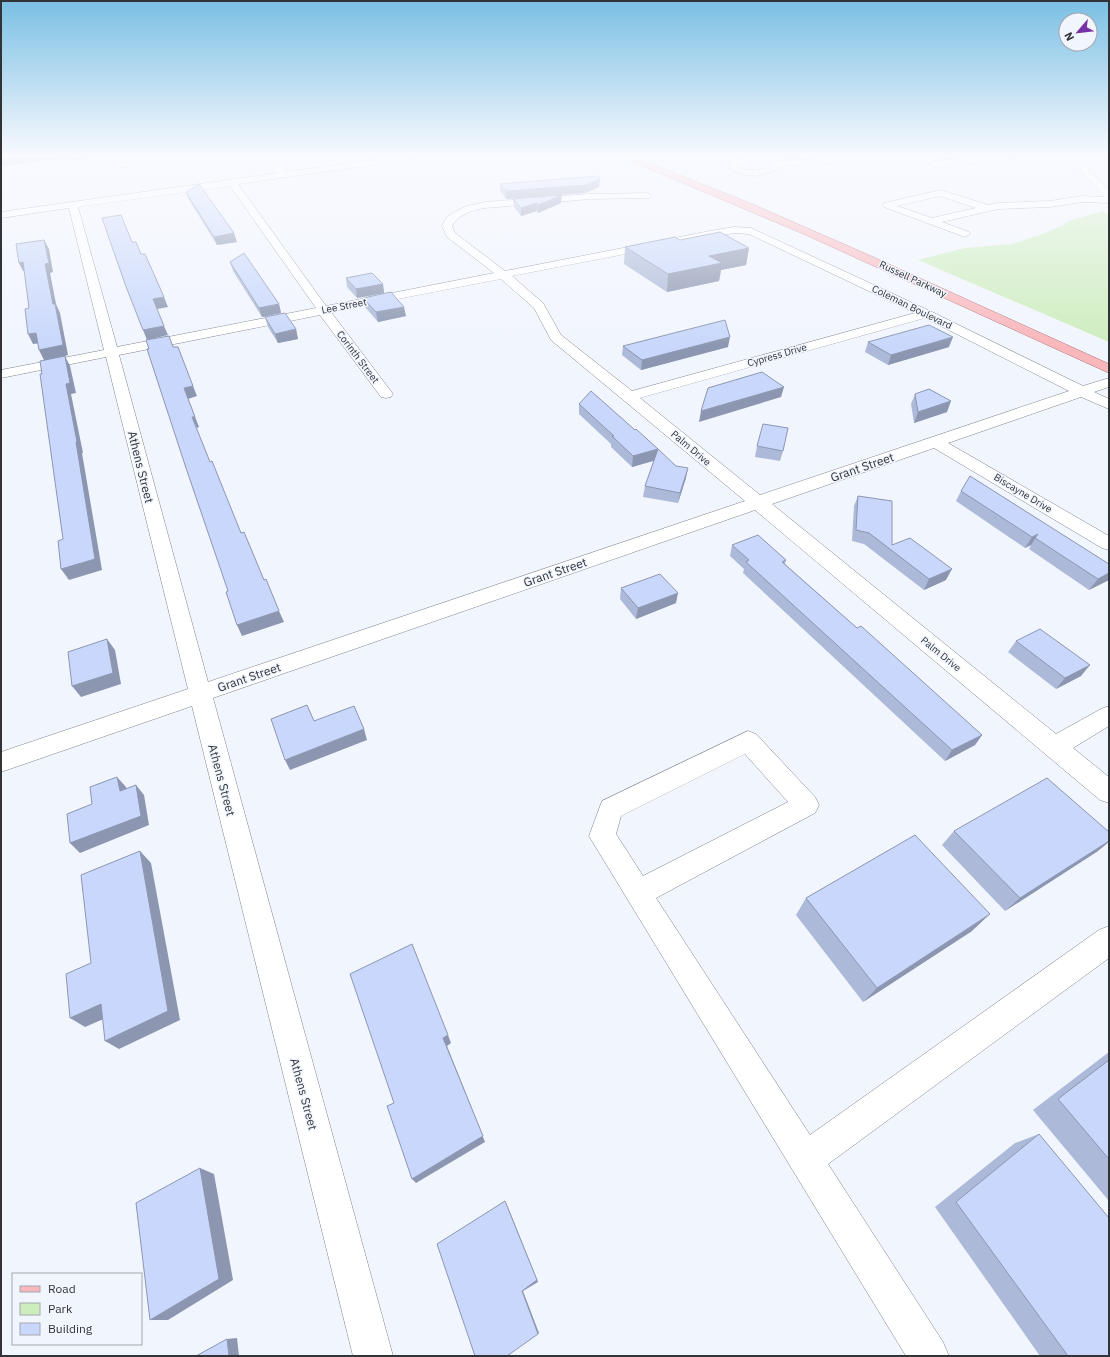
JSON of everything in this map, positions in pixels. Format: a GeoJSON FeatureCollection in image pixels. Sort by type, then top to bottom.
{"type":"FeatureCollection","features":[{"type":"Feature","properties":{"kind":"main road","name":"Russell Parkway"},"geometry":{"type":"LineString","coordinates":[[782,220],[1109,369]]}},
{"type":"Feature","properties":{"kind":"street","name":"Athens Street"},"geometry":{"type":"LineString","coordinates":[[77,220],[373,1356]]}},
{"type":"Feature","properties":{"kind":"street","name":"Corinth Street"},"geometry":{"type":"LineString","coordinates":[[259,220],[323,310],[386,394]]}},
{"type":"Feature","properties":{"kind":"street","name":"Palm Drive"},"geometry":{"type":"LineString","coordinates":[[450,220],[447,226],[451,235],[503,275],[539,306],[556,337],[1109,792]]}},
{"type":"Feature","properties":{"kind":"street"},"geometry":{"type":"LineString","coordinates":[[931,221],[965,234]]}},
{"type":"Feature","properties":{"kind":"street","name":"Coleman Boulevard"},"geometry":{"type":"LineString","coordinates":[[710,234],[734,230],[752,231],[926,314],[1109,405]]}},
{"type":"Feature","properties":{"kind":"street","name":"Lee Street"},"geometry":{"type":"LineString","coordinates":[[1,374],[710,234]]}},
{"type":"Feature","properties":{"kind":"street","name":"Cypress Drive"},"geometry":{"type":"LineString","coordinates":[[629,396],[926,314]]}},
{"type":"Feature","properties":{"kind":"street","name":"Grant Street"},"geometry":{"type":"LineString","coordinates":[[1,762],[1109,382]]}},
{"type":"Feature","properties":{"kind":"street","name":"Biscayne Drive"},"geometry":{"type":"LineString","coordinates":[[936,442],[1109,544]]}},
{"type":"Feature","properties":{"kind":"street"},"geometry":{"type":"LineString","coordinates":[[1054,747],[1109,715]]}},
{"type":"Feature","properties":{"kind":"street"},"geometry":{"type":"LineString","coordinates":[[638,893],[806,805],[748,741],[611,809],[602,836],[929,1356]]}},
{"type":"Feature","properties":{"kind":"street"},"geometry":{"type":"LineString","coordinates":[[806,1159],[1109,940]]}},
{"type":"Feature","properties":{"kind":"green space"},"geometry":{"type":"Polygon","coordinates":[[[1109,220],[1109,342],[918,260],[965,248],[1012,244],[1043,234],[1063,225],[1068,221],[1109,220]]]}},
{"type":"Feature","properties":{"kind":"building"},"geometry":{"type":"Polygon","coordinates":[[[103,220],[123,220],[132,242],[136,242],[141,254],[145,254],[164,297],[153,299],[164,326],[143,330],[103,220]]]}},
{"type":"Feature","properties":{"kind":"building"},"geometry":{"type":"Polygon","coordinates":[[[204,220],[225,220],[234,233],[214,237],[204,220]]]}},
{"type":"Feature","properties":{"kind":"building"},"geometry":{"type":"Polygon","coordinates":[[[720,232],[749,248],[709,256],[722,263],[668,274],[625,247],[675,237],[680,240],[720,232]]]}},
{"type":"Feature","properties":{"kind":"building"},"geometry":{"type":"Polygon","coordinates":[[[44,240],[49,263],[45,264],[63,345],[39,350],[36,333],[28,334],[25,309],[29,308],[23,262],[19,263],[16,244],[44,240]]]}},
{"type":"Feature","properties":{"kind":"building"},"geometry":{"type":"Polygon","coordinates":[[[244,253],[279,304],[259,308],[230,262],[244,253]]]}},
{"type":"Feature","properties":{"kind":"building"},"geometry":{"type":"Polygon","coordinates":[[[372,273],[383,284],[356,289],[346,278],[372,273]]]}},
{"type":"Feature","properties":{"kind":"building"},"geometry":{"type":"Polygon","coordinates":[[[391,292],[404,307],[376,312],[363,298],[391,292]]]}},
{"type":"Feature","properties":{"kind":"building"},"geometry":{"type":"Polygon","coordinates":[[[285,313],[296,329],[275,334],[265,317],[285,313]]]}},
{"type":"Feature","properties":{"kind":"building"},"geometry":{"type":"Polygon","coordinates":[[[725,320],[730,337],[642,360],[623,346],[725,320]]]}},
{"type":"Feature","properties":{"kind":"building"},"geometry":{"type":"Polygon","coordinates":[[[929,325],[953,337],[891,355],[868,342],[929,325]]]}},
{"type":"Feature","properties":{"kind":"building"},"geometry":{"type":"Polygon","coordinates":[[[169,336],[173,347],[178,347],[193,386],[184,388],[195,417],[192,417],[210,462],[212,461],[241,533],[244,532],[279,611],[237,625],[226,592],[228,591],[147,349],[149,349],[146,340],[169,336]]]}},
{"type":"Feature","properties":{"kind":"building"},"geometry":{"type":"Polygon","coordinates":[[[65,356],[70,383],[66,384],[77,442],[95,559],[61,569],[58,541],[63,539],[40,374],[42,374],[40,361],[65,356]]]}},
{"type":"Feature","properties":{"kind":"building"},"geometry":{"type":"Polygon","coordinates":[[[762,372],[784,387],[701,411],[708,388],[762,372]]]}},
{"type":"Feature","properties":{"kind":"building"},"geometry":{"type":"Polygon","coordinates":[[[929,389],[951,401],[918,412],[915,394],[929,389]]]}},
{"type":"Feature","properties":{"kind":"building"},"geometry":{"type":"Polygon","coordinates":[[[591,391],[658,449],[633,456],[612,436],[614,436],[579,404],[591,391]]]}},
{"type":"Feature","properties":{"kind":"building"},"geometry":{"type":"Polygon","coordinates":[[[763,424],[788,428],[783,451],[757,446],[763,424]]]}},
{"type":"Feature","properties":{"kind":"building"},"geometry":{"type":"Polygon","coordinates":[[[658,449],[676,466],[688,468],[680,493],[645,486],[658,449]]]}},
{"type":"Feature","properties":{"kind":"building"},"geometry":{"type":"Polygon","coordinates":[[[970,476],[1109,564],[1109,573],[1098,579],[1035,538],[1038,534],[1032,537],[961,491],[970,476]]]}},
{"type":"Feature","properties":{"kind":"building"},"geometry":{"type":"Polygon","coordinates":[[[858,496],[892,501],[892,545],[910,538],[952,569],[929,579],[869,533],[856,530],[858,496]]]}},
{"type":"Feature","properties":{"kind":"building"},"geometry":{"type":"Polygon","coordinates":[[[758,535],[786,560],[782,562],[857,628],[861,626],[982,735],[952,750],[746,562],[749,560],[732,545],[758,535]]]}},
{"type":"Feature","properties":{"kind":"building"},"geometry":{"type":"Polygon","coordinates":[[[660,574],[678,593],[638,608],[621,588],[660,574]]]}},
{"type":"Feature","properties":{"kind":"building"},"geometry":{"type":"Polygon","coordinates":[[[1040,629],[1090,665],[1065,678],[1016,641],[1040,629]]]}},
{"type":"Feature","properties":{"kind":"building"},"geometry":{"type":"Polygon","coordinates":[[[107,639],[113,673],[72,686],[68,652],[107,639]]]}},
{"type":"Feature","properties":{"kind":"building"},"geometry":{"type":"Polygon","coordinates":[[[307,705],[314,721],[354,706],[364,729],[285,760],[271,719],[307,705]]]}},
{"type":"Feature","properties":{"kind":"building"},"geometry":{"type":"Polygon","coordinates":[[[117,777],[120,791],[136,785],[141,816],[70,843],[67,814],[92,804],[90,787],[117,777]]]}},
{"type":"Feature","properties":{"kind":"building"},"geometry":{"type":"Polygon","coordinates":[[[1047,778],[1109,832],[1109,841],[1020,898],[954,831],[1047,778]]]}},
{"type":"Feature","properties":{"kind":"building"},"geometry":{"type":"Polygon","coordinates":[[[915,835],[990,914],[877,988],[806,898],[915,835]]]}},
{"type":"Feature","properties":{"kind":"building"},"geometry":{"type":"Polygon","coordinates":[[[140,851],[168,1011],[105,1041],[101,1004],[70,1018],[66,974],[91,963],[81,875],[140,851]]]}},
{"type":"Feature","properties":{"kind":"building"},"geometry":{"type":"Polygon","coordinates":[[[412,944],[448,1035],[443,1038],[483,1136],[412,1179],[387,1106],[394,1103],[350,974],[412,944]]]}},
{"type":"Feature","properties":{"kind":"building"},"geometry":{"type":"Polygon","coordinates":[[[1109,1060],[1109,1159],[1058,1099],[1109,1060]]]}},
{"type":"Feature","properties":{"kind":"building"},"geometry":{"type":"Polygon","coordinates":[[[1039,1134],[1109,1218],[1109,1356],[1068,1356],[956,1202],[1039,1134]]]}},
{"type":"Feature","properties":{"kind":"building"},"geometry":{"type":"Polygon","coordinates":[[[200,1168],[219,1279],[150,1320],[136,1203],[200,1168]]]}},
{"type":"Feature","properties":{"kind":"building"},"geometry":{"type":"Polygon","coordinates":[[[505,1201],[537,1280],[522,1291],[538,1334],[507,1356],[475,1356],[437,1244],[505,1201]]]}},
{"type":"Feature","properties":{"kind":"building"},"geometry":{"type":"Polygon","coordinates":[[[227,1339],[229,1356],[196,1356],[227,1339]]]}}]}
